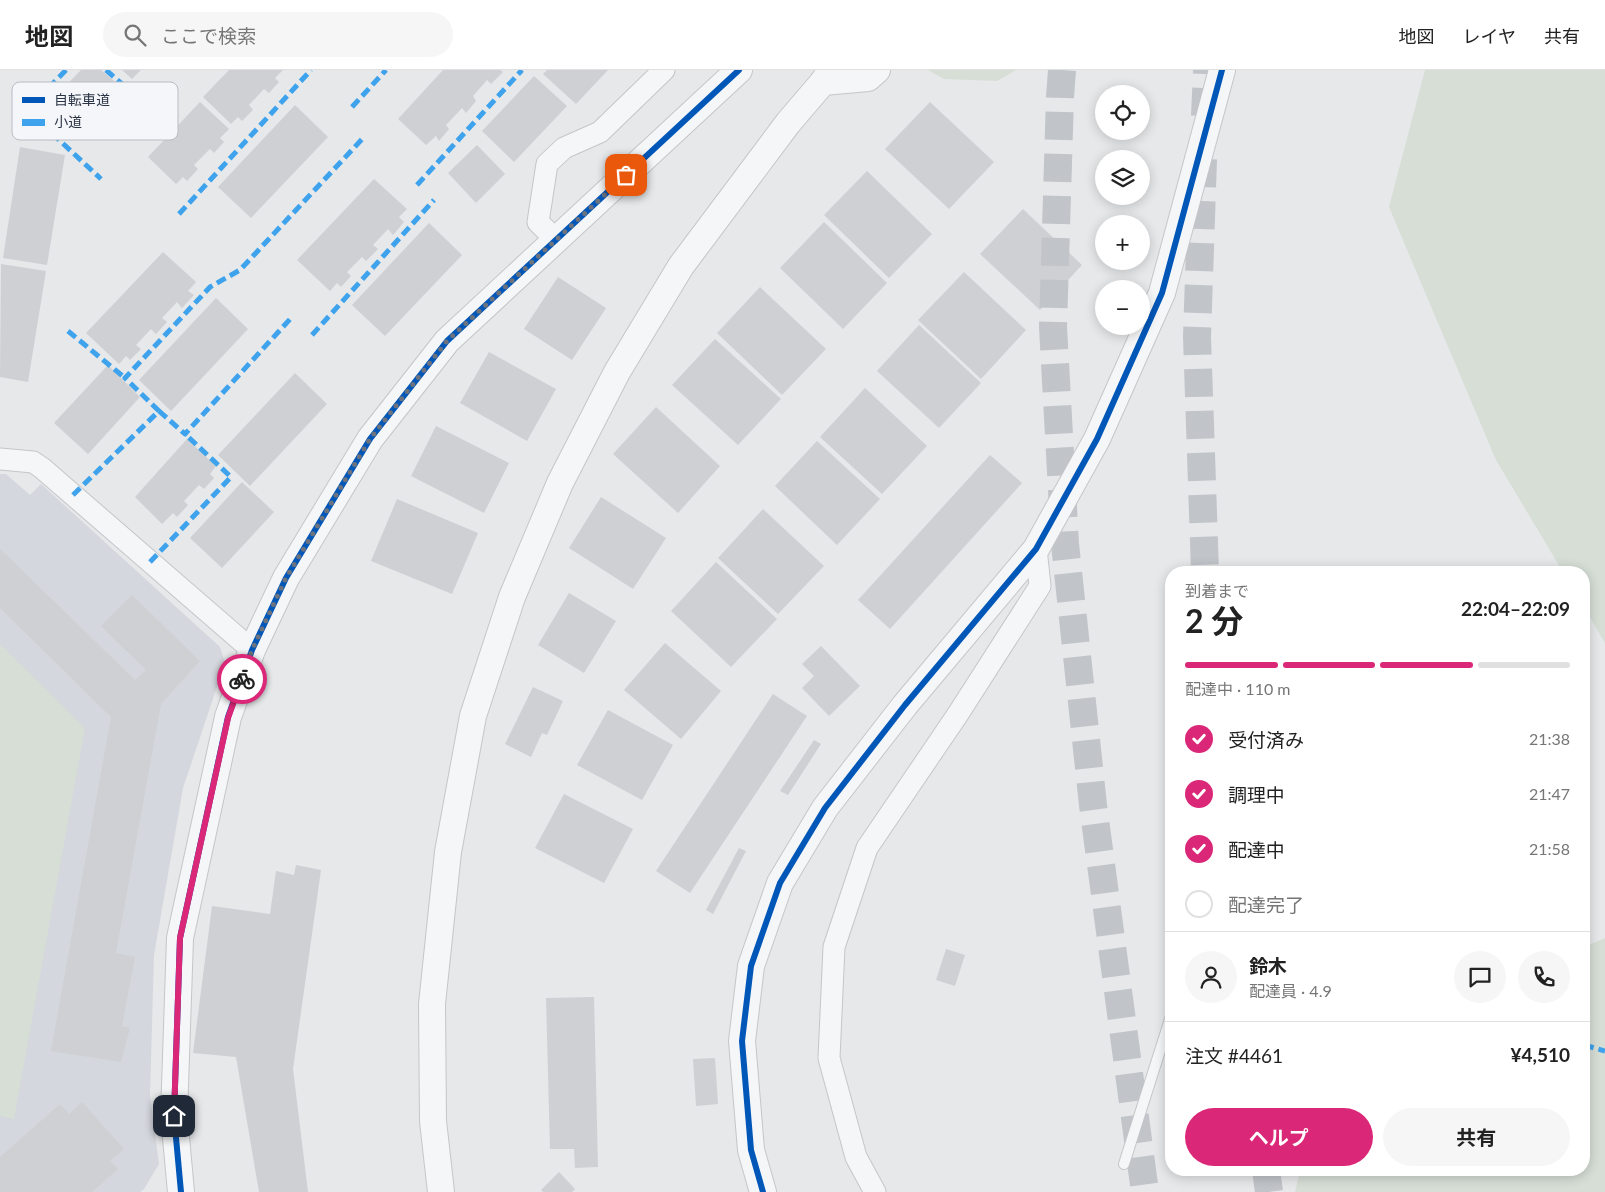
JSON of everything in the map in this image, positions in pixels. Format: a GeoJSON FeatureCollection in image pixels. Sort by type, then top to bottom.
{"type":"FeatureCollection","features":[{"type":"Feature","properties":{"kind":"street"},"geometry":{"type":"LineString","coordinates":[[556,240],[538,222],[547,164],[564,148],[600,132],[664,70]]}},
{"type":"Feature","properties":{"kind":"street"},"geometry":{"type":"LineString","coordinates":[[180,1192],[174,1116],[180,938],[228,718],[252,650],[286,578],[370,439],[447,341],[738,70]]}},
{"type":"Feature","properties":{"kind":"street"},"geometry":{"type":"LineString","coordinates":[[441,1192],[433,1121],[432,1004],[448,852],[473,716],[512,597],[560,483],[617,372],[681,266],[788,123],[827,76],[868,78],[877,70]]}},
{"type":"Feature","properties":{"kind":"street"},"geometry":{"type":"LineString","coordinates":[[764,1192],[751,1150],[742,1041],[751,966],[780,883],[825,808],[905,705],[1036,549],[1097,439],[1162,293],[1222,70]]}},
{"type":"Feature","properties":{"kind":"street"},"geometry":{"type":"LineString","coordinates":[[0,459],[33,462],[42,468],[252,650]]}},
{"type":"Feature","properties":{"kind":"street"},"geometry":{"type":"LineString","coordinates":[[875,1192],[856,1157],[829,1058],[834,948],[867,848],[958,714],[1040,586],[1036,549]]}},
{"type":"Feature","properties":{"kind":"lane"},"geometry":{"type":"LineString","coordinates":[[1124,1164],[1165,1035]]}},
{"type":"Feature","properties":{"kind":"shaded area"},"geometry":{"type":"Polygon","coordinates":[[[928,70],[1016,70],[997,81],[944,79],[928,70]]]}},
{"type":"Feature","properties":{"kind":"shaded area"},"geometry":{"type":"Polygon","coordinates":[[[1425,70],[1605,70],[1605,643],[1590,617],[1590,566],[1559,566],[1496,460],[1389,207],[1425,70]]]}},
{"type":"Feature","properties":{"kind":"shaded area"},"geometry":{"type":"Polygon","coordinates":[[[0,474],[6,474],[30,495],[41,484],[220,647],[225,663],[183,788],[154,955],[150,1095],[159,1164],[144,1189],[140,1192],[0,1192],[0,474]]]}},
{"type":"Feature","properties":{"kind":"shaded area"},"geometry":{"type":"Polygon","coordinates":[[[0,644],[85,728],[14,1119],[0,1116],[0,644]]]}},
{"type":"Feature","properties":{"kind":"shaded area"},"geometry":{"type":"Polygon","coordinates":[[[1605,938],[1605,1192],[1295,1192],[1299,1176],[1590,1176],[1590,944],[1605,938]]]}},
{"type":"Feature","properties":{"kind":"building"},"geometry":{"type":"Polygon","coordinates":[[[81,70],[101,70],[115,82],[69,82],[81,70]]]}},
{"type":"Feature","properties":{"kind":"building"},"geometry":{"type":"Polygon","coordinates":[[[122,70],[141,70],[132,79],[122,70]]]}},
{"type":"Feature","properties":{"kind":"building"},"geometry":{"type":"Polygon","coordinates":[[[229,70],[283,70],[275,78],[279,82],[269,93],[264,89],[249,105],[253,110],[242,121],[238,117],[231,124],[203,97],[229,70]]]}},
{"type":"Feature","properties":{"kind":"building"},"geometry":{"type":"Polygon","coordinates":[[[443,70],[500,70],[503,72],[491,84],[487,80],[473,96],[476,101],[466,113],[462,108],[446,125],[449,129],[439,141],[436,136],[426,145],[398,119],[443,70]]]}},
{"type":"Feature","properties":{"kind":"building"},"geometry":{"type":"Polygon","coordinates":[[[547,70],[608,70],[576,104],[543,74],[547,70]]]}},
{"type":"Feature","properties":{"kind":"building"},"geometry":{"type":"Polygon","coordinates":[[[534,76],[567,106],[514,162],[482,131],[534,76]]]}},
{"type":"Feature","properties":{"kind":"building"},"geometry":{"type":"Polygon","coordinates":[[[200,102],[229,129],[220,138],[224,142],[214,153],[210,149],[194,165],[198,169],[187,181],[183,177],[176,184],[148,157],[164,140],[178,140],[178,125],[200,102]]]}},
{"type":"Feature","properties":{"kind":"building"},"geometry":{"type":"Polygon","coordinates":[[[930,102],[994,162],[949,209],[885,149],[930,102]]]}},
{"type":"Feature","properties":{"kind":"building"},"geometry":{"type":"Polygon","coordinates":[[[295,105],[328,137],[251,218],[218,187],[295,105]]]}},
{"type":"Feature","properties":{"kind":"building"},"geometry":{"type":"Polygon","coordinates":[[[477,145],[505,174],[476,203],[448,173],[477,145]]]}},
{"type":"Feature","properties":{"kind":"building"},"geometry":{"type":"Polygon","coordinates":[[[20,147],[65,155],[47,265],[3,258],[20,147]]]}},
{"type":"Feature","properties":{"kind":"building"},"geometry":{"type":"Polygon","coordinates":[[[867,171],[932,234],[889,278],[824,215],[867,171]]]}},
{"type":"Feature","properties":{"kind":"building"},"geometry":{"type":"Polygon","coordinates":[[[374,179],[407,209],[399,217],[404,222],[393,235],[388,229],[373,245],[378,249],[366,261],[362,257],[347,272],[351,276],[341,287],[337,283],[330,291],[297,260],[374,179]]]}},
{"type":"Feature","properties":{"kind":"building"},"geometry":{"type":"Polygon","coordinates":[[[1023,209],[1082,265],[1040,310],[980,254],[1023,209]]]}},
{"type":"Feature","properties":{"kind":"building"},"geometry":{"type":"Polygon","coordinates":[[[824,222],[887,283],[843,329],[780,268],[824,222]]]}},
{"type":"Feature","properties":{"kind":"building"},"geometry":{"type":"Polygon","coordinates":[[[429,223],[462,255],[385,336],[352,305],[429,223]]]}},
{"type":"Feature","properties":{"kind":"building"},"geometry":{"type":"Polygon","coordinates":[[[163,252],[196,282],[188,291],[194,295],[182,308],[177,302],[162,318],[167,322],[156,334],[151,329],[136,345],[141,349],[130,360],[126,356],[119,364],[86,333],[163,252]]]}},
{"type":"Feature","properties":{"kind":"building"},"geometry":{"type":"Polygon","coordinates":[[[1,264],[46,271],[28,382],[0,377],[1,264]]]}},
{"type":"Feature","properties":{"kind":"building"},"geometry":{"type":"Polygon","coordinates":[[[964,272],[1026,330],[981,379],[918,320],[964,272]]]}},
{"type":"Feature","properties":{"kind":"building"},"geometry":{"type":"Polygon","coordinates":[[[558,277],[606,308],[572,360],[524,329],[558,277]]]}},
{"type":"Feature","properties":{"kind":"building"},"geometry":{"type":"Polygon","coordinates":[[[760,287],[826,349],[782,395],[717,333],[760,287]]]}},
{"type":"Feature","properties":{"kind":"building"},"geometry":{"type":"Polygon","coordinates":[[[216,298],[248,329],[171,411],[139,380],[216,298]]]}},
{"type":"Feature","properties":{"kind":"building"},"geometry":{"type":"Polygon","coordinates":[[[919,325],[981,383],[939,428],[877,371],[919,325]]]}},
{"type":"Feature","properties":{"kind":"building"},"geometry":{"type":"Polygon","coordinates":[[[715,339],[781,399],[738,445],[672,385],[715,339]]]}},
{"type":"Feature","properties":{"kind":"building"},"geometry":{"type":"Polygon","coordinates":[[[489,352],[556,389],[527,441],[460,403],[489,352]]]}},
{"type":"Feature","properties":{"kind":"building"},"geometry":{"type":"Polygon","coordinates":[[[108,365],[140,397],[88,454],[54,423],[108,365]]]}},
{"type":"Feature","properties":{"kind":"building"},"geometry":{"type":"Polygon","coordinates":[[[295,373],[327,404],[250,486],[218,455],[295,373]]]}},
{"type":"Feature","properties":{"kind":"building"},"geometry":{"type":"Polygon","coordinates":[[[865,388],[927,446],[882,494],[820,437],[865,388]]]}},
{"type":"Feature","properties":{"kind":"building"},"geometry":{"type":"Polygon","coordinates":[[[656,407],[720,466],[678,513],[613,454],[656,407]]]}},
{"type":"Feature","properties":{"kind":"building"},"geometry":{"type":"Polygon","coordinates":[[[436,426],[509,463],[484,513],[411,476],[436,426]]]}},
{"type":"Feature","properties":{"kind":"building"},"geometry":{"type":"Polygon","coordinates":[[[187,439],[216,466],[210,474],[214,478],[204,489],[199,485],[184,501],[188,505],[177,517],[173,513],[162,524],[135,497],[187,439]]]}},
{"type":"Feature","properties":{"kind":"building"},"geometry":{"type":"Polygon","coordinates":[[[817,441],[880,499],[837,545],[775,486],[817,441]]]}},
{"type":"Feature","properties":{"kind":"building"},"geometry":{"type":"Polygon","coordinates":[[[990,455],[1022,483],[890,629],[858,600],[990,455]]]}},
{"type":"Feature","properties":{"kind":"building"},"geometry":{"type":"Polygon","coordinates":[[[242,482],[274,512],[222,568],[190,538],[242,482]]]}},
{"type":"Feature","properties":{"kind":"building"},"geometry":{"type":"Polygon","coordinates":[[[601,497],[666,538],[633,589],[569,548],[601,497]]]}},
{"type":"Feature","properties":{"kind":"building"},"geometry":{"type":"Polygon","coordinates":[[[397,499],[478,533],[452,594],[371,561],[397,499]]]}},
{"type":"Feature","properties":{"kind":"building"},"geometry":{"type":"Polygon","coordinates":[[[763,509],[824,566],[778,614],[718,558],[763,509]]]}},
{"type":"Feature","properties":{"kind":"building"},"geometry":{"type":"Polygon","coordinates":[[[0,549],[135,680],[146,670],[101,626],[132,595],[200,661],[161,704],[116,953],[135,957],[122,1026],[130,1028],[121,1062],[51,1051],[111,717],[0,608],[0,549]]]}},
{"type":"Feature","properties":{"kind":"building"},"geometry":{"type":"Polygon","coordinates":[[[716,562],[777,619],[731,667],[671,611],[716,562]]]}},
{"type":"Feature","properties":{"kind":"building"},"geometry":{"type":"Polygon","coordinates":[[[569,593],[616,621],[584,673],[538,645],[569,593]]]}},
{"type":"Feature","properties":{"kind":"building"},"geometry":{"type":"Polygon","coordinates":[[[665,643],[721,691],[681,739],[624,690],[665,643]]]}},
{"type":"Feature","properties":{"kind":"building"},"geometry":{"type":"Polygon","coordinates":[[[821,646],[860,686],[829,716],[802,688],[814,676],[802,664],[821,646]]]}},
{"type":"Feature","properties":{"kind":"building"},"geometry":{"type":"Polygon","coordinates":[[[533,687],[563,701],[547,735],[542,733],[531,757],[505,744],[533,687]]]}},
{"type":"Feature","properties":{"kind":"building"},"geometry":{"type":"Polygon","coordinates":[[[773,694],[807,716],[690,893],[656,871],[773,694]]]}},
{"type":"Feature","properties":{"kind":"building"},"geometry":{"type":"Polygon","coordinates":[[[608,710],[673,745],[642,800],[577,765],[608,710]]]}},
{"type":"Feature","properties":{"kind":"building"},"geometry":{"type":"Polygon","coordinates":[[[814,740],[821,744],[788,795],[780,791],[814,740]]]}},
{"type":"Feature","properties":{"kind":"building"},"geometry":{"type":"Polygon","coordinates":[[[564,794],[633,829],[604,883],[535,848],[564,794]]]}},
{"type":"Feature","properties":{"kind":"building"},"geometry":{"type":"Polygon","coordinates":[[[739,848],[746,851],[713,914],[706,910],[739,848]]]}},
{"type":"Feature","properties":{"kind":"building"},"geometry":{"type":"Polygon","coordinates":[[[296,865],[321,870],[293,1069],[308,1192],[259,1192],[236,1057],[193,1053],[212,906],[270,914],[276,871],[294,875],[296,865]]]}},
{"type":"Feature","properties":{"kind":"building"},"geometry":{"type":"Polygon","coordinates":[[[946,949],[965,955],[955,986],[936,980],[946,949]]]}},
{"type":"Feature","properties":{"kind":"building"},"geometry":{"type":"Polygon","coordinates":[[[594,997],[598,1167],[575,1168],[574,1149],[550,1149],[546,998],[594,997]]]}},
{"type":"Feature","properties":{"kind":"building"},"geometry":{"type":"Polygon","coordinates":[[[715,1058],[718,1104],[696,1106],[693,1059],[715,1058]]]}},
{"type":"Feature","properties":{"kind":"building"},"geometry":{"type":"Polygon","coordinates":[[[82,1102],[124,1149],[110,1161],[118,1169],[92,1192],[0,1192],[0,1157],[60,1104],[69,1114],[82,1102]]]}},
{"type":"Feature","properties":{"kind":"building"},"geometry":{"type":"Polygon","coordinates":[[[559,1172],[575,1189],[572,1192],[543,1192],[541,1190],[559,1172]]]}},
{"type":"Feature","properties":{"kind":"tunnel"},"geometry":{"type":"LineString","coordinates":[[1062,70],[1053,327],[1065,544],[1093,805],[1145,1192]]}},
{"type":"Feature","properties":{"kind":"tunnel"},"geometry":{"type":"LineString","coordinates":[[1205,116],[1207,70]]}},
{"type":"Feature","properties":{"kind":"tunnel"},"geometry":{"type":"LineString","coordinates":[[1203,159],[1197,337],[1205,566]]}},
{"type":"Feature","properties":{"kind":"tunnel"},"geometry":{"type":"LineString","coordinates":[[1267,1176],[1269,1192]]}},
{"type":"Feature","properties":{"kind":"marked path"},"geometry":{"type":"LineString","coordinates":[[54,82],[66,70]]}},
{"type":"Feature","properties":{"kind":"marked path"},"geometry":{"type":"LineString","coordinates":[[106,70],[120,82]]}},
{"type":"Feature","properties":{"kind":"marked path"},"geometry":{"type":"LineString","coordinates":[[179,214],[311,70]]}},
{"type":"Feature","properties":{"kind":"marked path"},"geometry":{"type":"LineString","coordinates":[[352,107],[386,70]]}},
{"type":"Feature","properties":{"kind":"marked path"},"geometry":{"type":"LineString","coordinates":[[417,185],[522,70]]}},
{"type":"Feature","properties":{"kind":"marked path"},"geometry":{"type":"LineString","coordinates":[[73,495],[159,411],[125,378],[210,287],[240,270],[365,136]]}},
{"type":"Feature","properties":{"kind":"marked path"},"geometry":{"type":"LineString","coordinates":[[59,140],[101,179]]}},
{"type":"Feature","properties":{"kind":"marked path"},"geometry":{"type":"LineString","coordinates":[[312,335],[434,200]]}},
{"type":"Feature","properties":{"kind":"marked path"},"geometry":{"type":"LineString","coordinates":[[159,411],[185,434],[292,317]]}},
{"type":"Feature","properties":{"kind":"marked path"},"geometry":{"type":"LineString","coordinates":[[68,331],[125,378]]}},
{"type":"Feature","properties":{"kind":"marked path"},"geometry":{"type":"LineString","coordinates":[[150,562],[231,477],[185,434]]}},
{"type":"Feature","properties":{"kind":"marked path"},"geometry":{"type":"LineString","coordinates":[[1590,1047],[1605,1051]]}},
{"type":"Feature","properties":{"kind":"cycle path"},"geometry":{"type":"LineString","coordinates":[[181,1192],[174,1116],[180,938],[228,717],[252,650],[286,578],[370,439],[447,341],[739,70]]}},
{"type":"Feature","properties":{"kind":"cycle path"},"geometry":{"type":"LineString","coordinates":[[763,1192],[751,1150],[742,1041],[751,966],[780,883],[825,808],[905,705],[1036,549],[1097,439],[1162,293],[1222,70]]}},
{"type":"Feature","properties":{"kind":"way so far"},"geometry":{"type":"LineString","coordinates":[[242,679],[252,650],[286,578],[370,439],[447,341],[626,175]]}},
{"type":"Feature","properties":{"kind":"route"},"geometry":{"type":"LineString","coordinates":[[174,1116],[180,938],[228,718],[242,679]]}}]}
